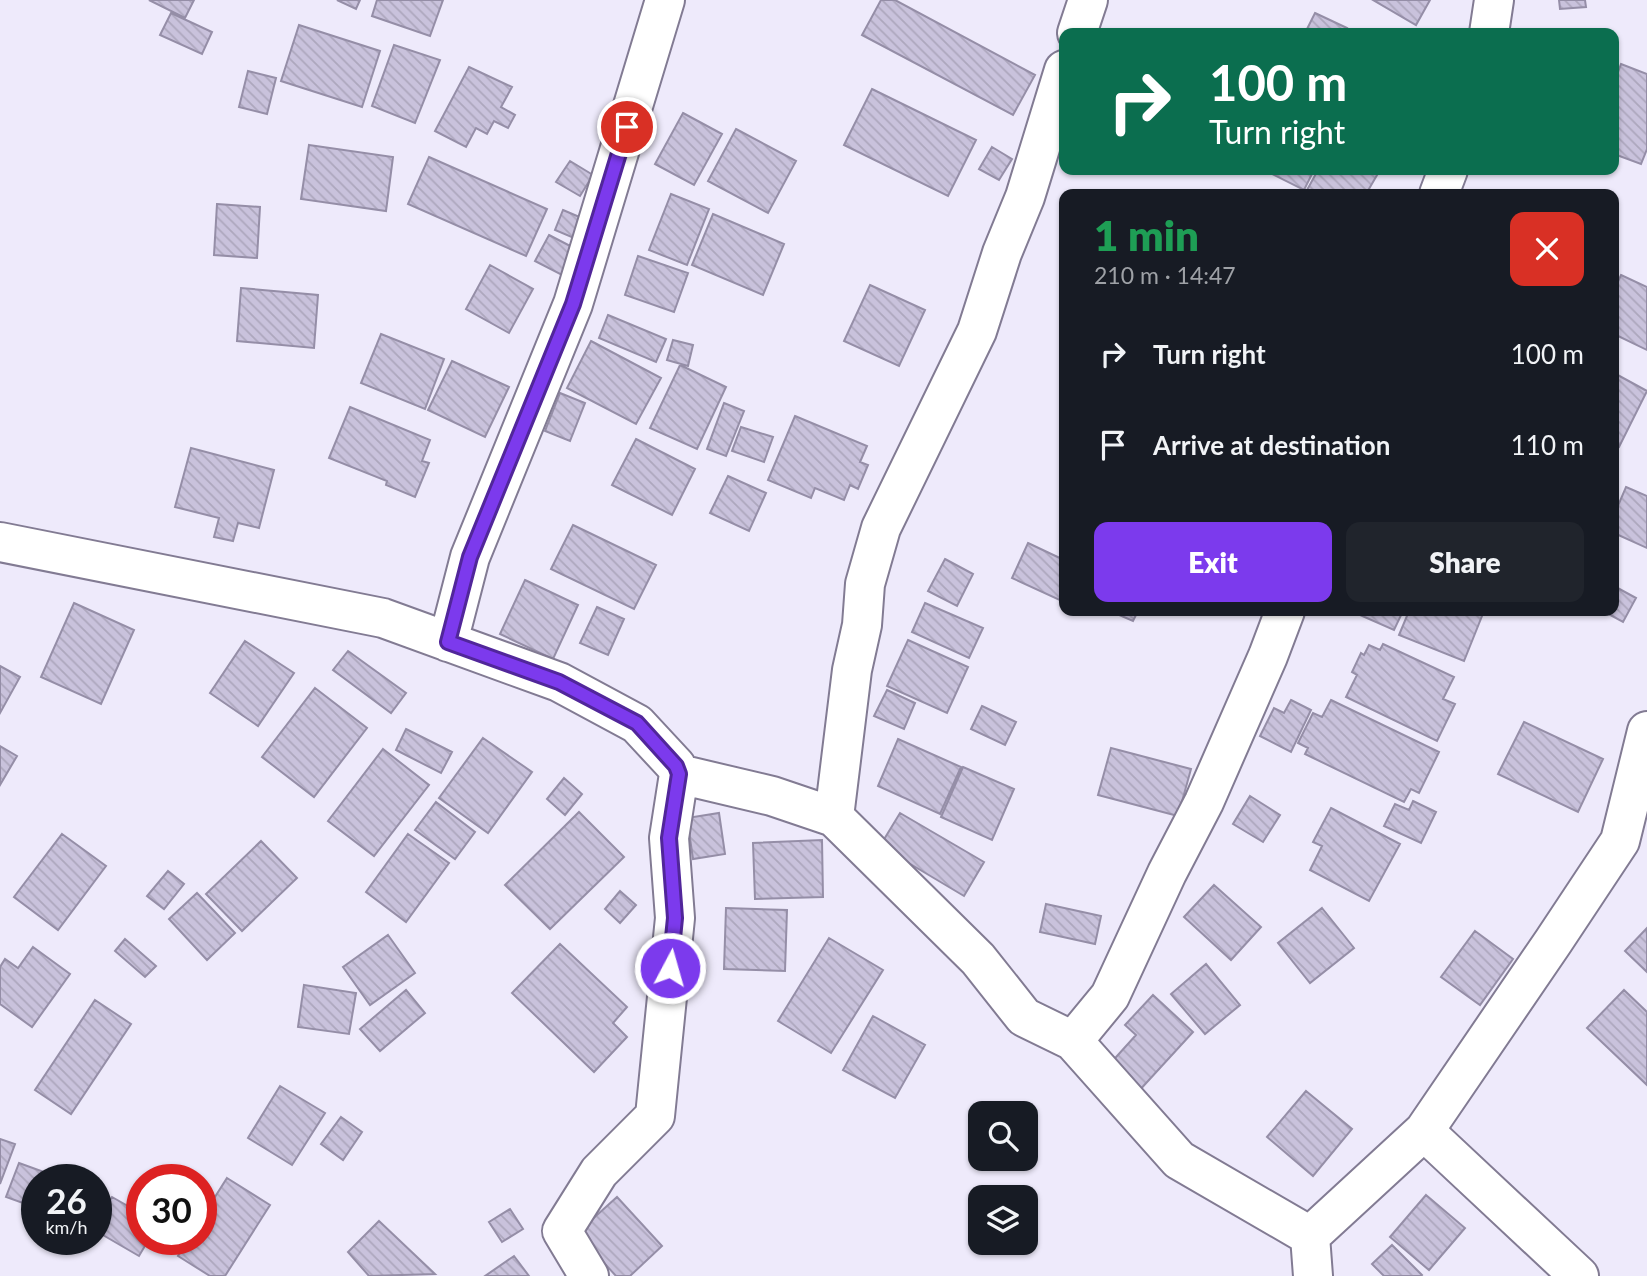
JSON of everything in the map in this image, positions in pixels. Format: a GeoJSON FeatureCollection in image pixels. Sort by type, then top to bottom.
{"type":"FeatureCollection","features":[{"type":"Feature","properties":{"kind":"street"},"geometry":{"type":"LineString","coordinates":[[448,642],[470,557],[573,304],[665,0]]}},
{"type":"Feature","properties":{"kind":"street"},"geometry":{"type":"LineString","coordinates":[[1079,28],[1088,0]]}},
{"type":"Feature","properties":{"kind":"street"},"geometry":{"type":"LineString","coordinates":[[1490,28],[1494,0]]}},
{"type":"Feature","properties":{"kind":"street"},"geometry":{"type":"LineString","coordinates":[[834,817],[852,670],[862,625],[864,584],[881,528],[976,331],[1002,253],[1025,197],[1059,86]]}},
{"type":"Feature","properties":{"kind":"street"},"geometry":{"type":"LineString","coordinates":[[0,542],[383,618],[559,682],[637,723],[676,766],[679,774],[669,838],[675,918],[655,1116],[599,1172],[562,1231],[589,1276]]}},
{"type":"Feature","properties":{"kind":"street"},"geometry":{"type":"LineString","coordinates":[[1073,1041],[1110,996],[1167,873],[1204,802],[1283,616]]}},
{"type":"Feature","properties":{"kind":"street"},"geometry":{"type":"LineString","coordinates":[[1310,1236],[1424,1131],[1633,847],[1647,731]]}},
{"type":"Feature","properties":{"kind":"street"},"geometry":{"type":"LineString","coordinates":[[679,774],[772,796],[834,817],[978,959],[1024,1017],[1073,1041],[1179,1160],[1310,1236]]}},
{"type":"Feature","properties":{"kind":"street"},"geometry":{"type":"LineString","coordinates":[[1424,1131],[1579,1276]]}},
{"type":"Feature","properties":{"kind":"street"},"geometry":{"type":"LineString","coordinates":[[1310,1236],[1313,1276]]}},
{"type":"Feature","properties":{"kind":"building"},"geometry":{"type":"Polygon","coordinates":[[[149,0],[194,0],[185,18],[149,0]]]}},
{"type":"Feature","properties":{"kind":"building"},"geometry":{"type":"Polygon","coordinates":[[[337,0],[360,0],[356,9],[337,0]]]}},
{"type":"Feature","properties":{"kind":"building"},"geometry":{"type":"Polygon","coordinates":[[[377,0],[443,0],[430,36],[372,16],[377,0]]]}},
{"type":"Feature","properties":{"kind":"building"},"geometry":{"type":"Polygon","coordinates":[[[881,0],[895,0],[1035,75],[1013,115],[862,35],[881,0]]]}},
{"type":"Feature","properties":{"kind":"building"},"geometry":{"type":"Polygon","coordinates":[[[1373,0],[1430,0],[1416,25],[1373,0]]]}},
{"type":"Feature","properties":{"kind":"building"},"geometry":{"type":"Polygon","coordinates":[[[1559,0],[1585,0],[1586,7],[1560,9],[1559,0]]]}},
{"type":"Feature","properties":{"kind":"building"},"geometry":{"type":"Polygon","coordinates":[[[171,13],[212,32],[202,54],[160,35],[171,13]]]}},
{"type":"Feature","properties":{"kind":"building"},"geometry":{"type":"Polygon","coordinates":[[[1315,13],[1347,28],[1308,28],[1315,13]]]}},
{"type":"Feature","properties":{"kind":"building"},"geometry":{"type":"Polygon","coordinates":[[[299,25],[380,51],[362,107],[281,81],[299,25]]]}},
{"type":"Feature","properties":{"kind":"building"},"geometry":{"type":"Polygon","coordinates":[[[394,45],[440,60],[415,123],[372,106],[394,45]]]}},
{"type":"Feature","properties":{"kind":"building"},"geometry":{"type":"Polygon","coordinates":[[[1621,64],[1647,74],[1647,149],[1641,164],[1619,156],[1621,64]]]}},
{"type":"Feature","properties":{"kind":"building"},"geometry":{"type":"Polygon","coordinates":[[[469,67],[512,87],[501,107],[515,115],[508,128],[494,121],[487,134],[476,128],[466,147],[435,131],[469,67]]]}},
{"type":"Feature","properties":{"kind":"building"},"geometry":{"type":"Polygon","coordinates":[[[248,71],[276,78],[267,114],[239,107],[248,71]]]}},
{"type":"Feature","properties":{"kind":"building"},"geometry":{"type":"Polygon","coordinates":[[[872,89],[976,140],[948,196],[844,145],[872,89]]]}},
{"type":"Feature","properties":{"kind":"building"},"geometry":{"type":"Polygon","coordinates":[[[683,113],[722,134],[694,185],[655,164],[683,113]]]}},
{"type":"Feature","properties":{"kind":"building"},"geometry":{"type":"Polygon","coordinates":[[[736,129],[796,161],[768,213],[708,181],[736,129]]]}},
{"type":"Feature","properties":{"kind":"building"},"geometry":{"type":"Polygon","coordinates":[[[309,145],[393,157],[386,211],[301,199],[309,145]]]}},
{"type":"Feature","properties":{"kind":"building"},"geometry":{"type":"Polygon","coordinates":[[[992,147],[1012,159],[999,180],[979,169],[992,147]]]}},
{"type":"Feature","properties":{"kind":"building"},"geometry":{"type":"Polygon","coordinates":[[[429,157],[547,209],[526,256],[408,204],[429,157]]]}},
{"type":"Feature","properties":{"kind":"building"},"geometry":{"type":"Polygon","coordinates":[[[570,161],[593,175],[580,196],[556,182],[570,161]]]}},
{"type":"Feature","properties":{"kind":"building"},"geometry":{"type":"Polygon","coordinates":[[[1274,175],[1312,175],[1302,189],[1274,175]]]}},
{"type":"Feature","properties":{"kind":"building"},"geometry":{"type":"Polygon","coordinates":[[[1315,175],[1377,175],[1369,189],[1308,189],[1315,175]]]}},
{"type":"Feature","properties":{"kind":"building"},"geometry":{"type":"Polygon","coordinates":[[[671,194],[709,209],[687,265],[649,250],[671,194]]]}},
{"type":"Feature","properties":{"kind":"building"},"geometry":{"type":"Polygon","coordinates":[[[217,204],[260,207],[257,258],[214,255],[217,204]]]}},
{"type":"Feature","properties":{"kind":"building"},"geometry":{"type":"Polygon","coordinates":[[[563,210],[589,221],[581,241],[555,230],[563,210]]]}},
{"type":"Feature","properties":{"kind":"building"},"geometry":{"type":"Polygon","coordinates":[[[713,214],[784,244],[763,295],[692,265],[713,214]]]}},
{"type":"Feature","properties":{"kind":"building"},"geometry":{"type":"Polygon","coordinates":[[[549,235],[576,249],[562,275],[535,261],[549,235]]]}},
{"type":"Feature","properties":{"kind":"building"},"geometry":{"type":"Polygon","coordinates":[[[638,256],[688,273],[674,312],[625,295],[638,256]]]}},
{"type":"Feature","properties":{"kind":"building"},"geometry":{"type":"Polygon","coordinates":[[[490,265],[533,289],[509,333],[466,309],[490,265]]]}},
{"type":"Feature","properties":{"kind":"building"},"geometry":{"type":"Polygon","coordinates":[[[1621,275],[1647,287],[1647,350],[1619,336],[1621,275]]]}},
{"type":"Feature","properties":{"kind":"building"},"geometry":{"type":"Polygon","coordinates":[[[870,285],[925,310],[899,366],[844,341],[870,285]]]}},
{"type":"Feature","properties":{"kind":"building"},"geometry":{"type":"Polygon","coordinates":[[[241,288],[318,295],[314,348],[237,341],[241,288]]]}},
{"type":"Feature","properties":{"kind":"building"},"geometry":{"type":"Polygon","coordinates":[[[608,315],[666,339],[656,362],[599,338],[608,315]]]}},
{"type":"Feature","properties":{"kind":"building"},"geometry":{"type":"Polygon","coordinates":[[[381,334],[444,359],[425,409],[361,383],[381,334]]]}},
{"type":"Feature","properties":{"kind":"building"},"geometry":{"type":"Polygon","coordinates":[[[673,340],[693,345],[688,366],[667,360],[673,340]]]}},
{"type":"Feature","properties":{"kind":"building"},"geometry":{"type":"Polygon","coordinates":[[[591,341],[661,378],[636,424],[567,388],[591,341]]]}},
{"type":"Feature","properties":{"kind":"building"},"geometry":{"type":"Polygon","coordinates":[[[452,361],[509,387],[485,437],[428,410],[452,361]]]}},
{"type":"Feature","properties":{"kind":"building"},"geometry":{"type":"Polygon","coordinates":[[[680,365],[726,387],[697,449],[650,428],[680,365]]]}},
{"type":"Feature","properties":{"kind":"building"},"geometry":{"type":"Polygon","coordinates":[[[1619,376],[1647,391],[1619,447],[1619,376]]]}},
{"type":"Feature","properties":{"kind":"building"},"geometry":{"type":"Polygon","coordinates":[[[560,393],[585,403],[570,441],[545,431],[560,393]]]}},
{"type":"Feature","properties":{"kind":"building"},"geometry":{"type":"Polygon","coordinates":[[[724,403],[744,411],[726,456],[707,449],[724,403]]]}},
{"type":"Feature","properties":{"kind":"building"},"geometry":{"type":"Polygon","coordinates":[[[350,407],[430,440],[422,461],[429,463],[415,497],[386,485],[387,481],[329,458],[350,407]]]}},
{"type":"Feature","properties":{"kind":"building"},"geometry":{"type":"Polygon","coordinates":[[[795,416],[867,446],[860,462],[868,465],[858,489],[850,485],[844,500],[815,488],[811,498],[768,480],[795,416]]]}},
{"type":"Feature","properties":{"kind":"building"},"geometry":{"type":"Polygon","coordinates":[[[741,427],[773,437],[764,462],[732,451],[741,427]]]}},
{"type":"Feature","properties":{"kind":"building"},"geometry":{"type":"Polygon","coordinates":[[[636,439],[695,469],[672,515],[612,485],[636,439]]]}},
{"type":"Feature","properties":{"kind":"building"},"geometry":{"type":"Polygon","coordinates":[[[191,448],[274,470],[259,528],[238,523],[233,541],[214,537],[219,518],[175,507],[191,448]]]}},
{"type":"Feature","properties":{"kind":"building"},"geometry":{"type":"Polygon","coordinates":[[[728,476],[766,493],[749,531],[710,513],[728,476]]]}},
{"type":"Feature","properties":{"kind":"building"},"geometry":{"type":"Polygon","coordinates":[[[1626,487],[1647,496],[1647,548],[1619,535],[1619,503],[1626,487]]]}},
{"type":"Feature","properties":{"kind":"building"},"geometry":{"type":"Polygon","coordinates":[[[573,525],[656,565],[634,609],[551,569],[573,525]]]}},
{"type":"Feature","properties":{"kind":"building"},"geometry":{"type":"Polygon","coordinates":[[[1028,543],[1059,558],[1059,600],[1012,578],[1028,543]]]}},
{"type":"Feature","properties":{"kind":"building"},"geometry":{"type":"Polygon","coordinates":[[[945,559],[973,574],[957,606],[928,591],[945,559]]]}},
{"type":"Feature","properties":{"kind":"building"},"geometry":{"type":"Polygon","coordinates":[[[525,580],[578,605],[553,659],[500,634],[525,580]]]}},
{"type":"Feature","properties":{"kind":"building"},"geometry":{"type":"Polygon","coordinates":[[[1619,589],[1636,598],[1623,622],[1612,616],[1619,616],[1619,589]]]}},
{"type":"Feature","properties":{"kind":"building"},"geometry":{"type":"Polygon","coordinates":[[[74,603],[134,630],[101,704],[41,677],[74,603]]]}},
{"type":"Feature","properties":{"kind":"building"},"geometry":{"type":"Polygon","coordinates":[[[925,603],[983,628],[969,658],[912,632],[925,603]]]}},
{"type":"Feature","properties":{"kind":"building"},"geometry":{"type":"Polygon","coordinates":[[[597,607],[624,619],[608,655],[580,643],[597,607]]]}},
{"type":"Feature","properties":{"kind":"building"},"geometry":{"type":"Polygon","coordinates":[[[1122,616],[1136,616],[1133,621],[1122,616]]]}},
{"type":"Feature","properties":{"kind":"building"},"geometry":{"type":"Polygon","coordinates":[[[1362,616],[1401,616],[1394,630],[1362,616]]]}},
{"type":"Feature","properties":{"kind":"building"},"geometry":{"type":"Polygon","coordinates":[[[1407,616],[1482,616],[1464,661],[1399,635],[1407,616]]]}},
{"type":"Feature","properties":{"kind":"building"},"geometry":{"type":"Polygon","coordinates":[[[908,640],[968,667],[947,713],[887,686],[908,640]]]}},
{"type":"Feature","properties":{"kind":"building"},"geometry":{"type":"Polygon","coordinates":[[[245,641],[294,673],[258,726],[210,693],[245,641]]]}},
{"type":"Feature","properties":{"kind":"building"},"geometry":{"type":"Polygon","coordinates":[[[1383,644],[1454,677],[1443,699],[1455,704],[1437,741],[1346,697],[1357,675],[1352,672],[1361,653],[1364,655],[1369,645],[1380,650],[1383,644]]]}},
{"type":"Feature","properties":{"kind":"building"},"geometry":{"type":"Polygon","coordinates":[[[348,651],[406,693],[391,713],[333,670],[348,651]]]}},
{"type":"Feature","properties":{"kind":"building"},"geometry":{"type":"Polygon","coordinates":[[[0,666],[20,677],[0,713],[0,666]]]}},
{"type":"Feature","properties":{"kind":"building"},"geometry":{"type":"Polygon","coordinates":[[[315,688],[367,728],[314,797],[262,757],[315,688]]]}},
{"type":"Feature","properties":{"kind":"building"},"geometry":{"type":"Polygon","coordinates":[[[887,690],[915,703],[904,729],[874,716],[887,690]]]}},
{"type":"Feature","properties":{"kind":"building"},"geometry":{"type":"Polygon","coordinates":[[[1291,700],[1311,710],[1291,752],[1260,736],[1274,708],[1284,713],[1291,700]]]}},
{"type":"Feature","properties":{"kind":"building"},"geometry":{"type":"Polygon","coordinates":[[[1331,700],[1439,752],[1419,793],[1411,789],[1404,802],[1305,754],[1308,748],[1298,743],[1313,713],[1322,717],[1331,700]]]}},
{"type":"Feature","properties":{"kind":"building"},"geometry":{"type":"Polygon","coordinates":[[[982,706],[1016,722],[1005,745],[971,729],[982,706]]]}},
{"type":"Feature","properties":{"kind":"building"},"geometry":{"type":"Polygon","coordinates":[[[1524,722],[1603,759],[1578,812],[1498,774],[1524,722]]]}},
{"type":"Feature","properties":{"kind":"building"},"geometry":{"type":"Polygon","coordinates":[[[406,729],[452,752],[441,773],[396,750],[406,729]]]}},
{"type":"Feature","properties":{"kind":"building"},"geometry":{"type":"Polygon","coordinates":[[[483,738],[532,772],[488,833],[439,798],[483,738]]]}},
{"type":"Feature","properties":{"kind":"building"},"geometry":{"type":"Polygon","coordinates":[[[898,739],[961,767],[940,814],[878,786],[898,739]]]}},
{"type":"Feature","properties":{"kind":"building"},"geometry":{"type":"Polygon","coordinates":[[[0,746],[17,756],[0,785],[0,746]]]}},
{"type":"Feature","properties":{"kind":"building"},"geometry":{"type":"Polygon","coordinates":[[[1111,748],[1191,769],[1178,816],[1098,795],[1111,748]]]}},
{"type":"Feature","properties":{"kind":"building"},"geometry":{"type":"Polygon","coordinates":[[[383,749],[429,785],[374,856],[328,821],[383,749]]]}},
{"type":"Feature","properties":{"kind":"building"},"geometry":{"type":"Polygon","coordinates":[[[963,767],[1014,789],[992,840],[941,817],[963,767]]]}},
{"type":"Feature","properties":{"kind":"building"},"geometry":{"type":"Polygon","coordinates":[[[564,778],[582,794],[565,815],[547,799],[564,778]]]}},
{"type":"Feature","properties":{"kind":"building"},"geometry":{"type":"Polygon","coordinates":[[[1250,796],[1280,815],[1263,842],[1233,824],[1250,796]]]}},
{"type":"Feature","properties":{"kind":"building"},"geometry":{"type":"Polygon","coordinates":[[[1413,801],[1436,812],[1421,843],[1384,826],[1395,804],[1409,810],[1413,801]]]}},
{"type":"Feature","properties":{"kind":"building"},"geometry":{"type":"Polygon","coordinates":[[[436,802],[475,832],[455,859],[415,830],[436,802]]]}},
{"type":"Feature","properties":{"kind":"building"},"geometry":{"type":"Polygon","coordinates":[[[1331,808],[1400,844],[1369,901],[1310,870],[1322,846],[1313,842],[1331,808]]]}},
{"type":"Feature","properties":{"kind":"building"},"geometry":{"type":"Polygon","coordinates":[[[579,812],[624,857],[550,929],[505,885],[579,812]]]}},
{"type":"Feature","properties":{"kind":"building"},"geometry":{"type":"Polygon","coordinates":[[[719,813],[725,854],[693,859],[687,818],[719,813]]]}},
{"type":"Feature","properties":{"kind":"building"},"geometry":{"type":"Polygon","coordinates":[[[900,813],[984,862],[964,896],[880,846],[900,813]]]}},
{"type":"Feature","properties":{"kind":"building"},"geometry":{"type":"Polygon","coordinates":[[[62,834],[106,866],[58,930],[14,897],[62,834]]]}},
{"type":"Feature","properties":{"kind":"building"},"geometry":{"type":"Polygon","coordinates":[[[408,834],[449,863],[406,922],[366,892],[408,834]]]}},
{"type":"Feature","properties":{"kind":"building"},"geometry":{"type":"Polygon","coordinates":[[[822,840],[823,897],[755,899],[753,843],[822,840]]]}},
{"type":"Feature","properties":{"kind":"building"},"geometry":{"type":"Polygon","coordinates":[[[261,841],[297,878],[242,931],[206,894],[261,841]]]}},
{"type":"Feature","properties":{"kind":"building"},"geometry":{"type":"Polygon","coordinates":[[[168,871],[184,884],[164,909],[147,896],[168,871]]]}},
{"type":"Feature","properties":{"kind":"building"},"geometry":{"type":"Polygon","coordinates":[[[1214,885],[1261,927],[1231,960],[1184,917],[1214,885]]]}},
{"type":"Feature","properties":{"kind":"building"},"geometry":{"type":"Polygon","coordinates":[[[620,891],[636,905],[620,923],[605,909],[620,891]]]}},
{"type":"Feature","properties":{"kind":"building"},"geometry":{"type":"Polygon","coordinates":[[[197,893],[235,933],[207,960],[169,919],[197,893]]]}},
{"type":"Feature","properties":{"kind":"building"},"geometry":{"type":"Polygon","coordinates":[[[1046,904],[1101,916],[1095,944],[1040,932],[1046,904]]]}},
{"type":"Feature","properties":{"kind":"building"},"geometry":{"type":"Polygon","coordinates":[[[726,908],[787,910],[785,971],[724,969],[726,908]]]}},
{"type":"Feature","properties":{"kind":"building"},"geometry":{"type":"Polygon","coordinates":[[[1322,908],[1354,948],[1310,983],[1278,943],[1322,908]]]}},
{"type":"Feature","properties":{"kind":"building"},"geometry":{"type":"Polygon","coordinates":[[[1647,928],[1647,972],[1625,951],[1647,928]]]}},
{"type":"Feature","properties":{"kind":"building"},"geometry":{"type":"Polygon","coordinates":[[[1475,931],[1513,959],[1480,1005],[1441,977],[1475,931]]]}},
{"type":"Feature","properties":{"kind":"building"},"geometry":{"type":"Polygon","coordinates":[[[388,935],[415,973],[370,1005],[343,967],[388,935]]]}},
{"type":"Feature","properties":{"kind":"building"},"geometry":{"type":"Polygon","coordinates":[[[829,938],[883,970],[831,1053],[778,1021],[829,938]]]}},
{"type":"Feature","properties":{"kind":"building"},"geometry":{"type":"Polygon","coordinates":[[[125,939],[156,966],[145,977],[115,951],[125,939]]]}},
{"type":"Feature","properties":{"kind":"building"},"geometry":{"type":"Polygon","coordinates":[[[560,944],[627,1007],[613,1023],[627,1037],[594,1072],[512,993],[560,944]]]}},
{"type":"Feature","properties":{"kind":"building"},"geometry":{"type":"Polygon","coordinates":[[[33,947],[70,974],[32,1027],[0,1004],[0,967],[5,959],[18,968],[33,947]]]}},
{"type":"Feature","properties":{"kind":"building"},"geometry":{"type":"Polygon","coordinates":[[[1206,964],[1240,1005],[1205,1034],[1171,994],[1206,964]]]}},
{"type":"Feature","properties":{"kind":"building"},"geometry":{"type":"Polygon","coordinates":[[[304,985],[356,993],[349,1034],[298,1027],[304,985]]]}},
{"type":"Feature","properties":{"kind":"building"},"geometry":{"type":"Polygon","coordinates":[[[406,990],[425,1013],[380,1051],[360,1029],[406,990]]]}},
{"type":"Feature","properties":{"kind":"building"},"geometry":{"type":"Polygon","coordinates":[[[1624,990],[1647,1012],[1647,1085],[1587,1028],[1624,990]]]}},
{"type":"Feature","properties":{"kind":"building"},"geometry":{"type":"Polygon","coordinates":[[[1153,995],[1193,1032],[1137,1093],[1108,1066],[1136,1035],[1125,1025],[1153,995]]]}},
{"type":"Feature","properties":{"kind":"building"},"geometry":{"type":"Polygon","coordinates":[[[95,1000],[131,1024],[71,1114],[35,1090],[95,1000]]]}},
{"type":"Feature","properties":{"kind":"building"},"geometry":{"type":"Polygon","coordinates":[[[873,1016],[925,1045],[895,1098],[843,1070],[873,1016]]]}},
{"type":"Feature","properties":{"kind":"building"},"geometry":{"type":"Polygon","coordinates":[[[280,1086],[325,1113],[292,1165],[248,1138],[280,1086]]]}},
{"type":"Feature","properties":{"kind":"building"},"geometry":{"type":"Polygon","coordinates":[[[1306,1091],[1352,1129],[1313,1176],[1267,1137],[1306,1091]]]}},
{"type":"Feature","properties":{"kind":"building"},"geometry":{"type":"Polygon","coordinates":[[[341,1117],[362,1132],[343,1160],[321,1144],[341,1117]]]}},
{"type":"Feature","properties":{"kind":"building"},"geometry":{"type":"Polygon","coordinates":[[[0,1139],[15,1144],[0,1184],[0,1139]]]}},
{"type":"Feature","properties":{"kind":"building"},"geometry":{"type":"Polygon","coordinates":[[[19,1163],[22,1164],[21,1202],[6,1197],[19,1163]]]}},
{"type":"Feature","properties":{"kind":"building"},"geometry":{"type":"Polygon","coordinates":[[[227,1178],[270,1205],[225,1276],[210,1276],[178,1256],[217,1255],[217,1194],[227,1178]]]}},
{"type":"Feature","properties":{"kind":"building"},"geometry":{"type":"Polygon","coordinates":[[[1426,1195],[1465,1228],[1429,1270],[1390,1237],[1426,1195]]]}},
{"type":"Feature","properties":{"kind":"building"},"geometry":{"type":"Polygon","coordinates":[[[112,1197],[126,1205],[126,1248],[112,1240],[112,1197]]]}},
{"type":"Feature","properties":{"kind":"building"},"geometry":{"type":"Polygon","coordinates":[[[617,1197],[662,1246],[630,1276],[616,1276],[577,1233],[617,1197]]]}},
{"type":"Feature","properties":{"kind":"building"},"geometry":{"type":"Polygon","coordinates":[[[510,1209],[523,1229],[502,1242],[489,1222],[510,1209]]]}},
{"type":"Feature","properties":{"kind":"building"},"geometry":{"type":"Polygon","coordinates":[[[379,1221],[435,1274],[369,1276],[348,1252],[379,1221]]]}},
{"type":"Feature","properties":{"kind":"building"},"geometry":{"type":"Polygon","coordinates":[[[1392,1245],[1421,1276],[1384,1276],[1372,1264],[1392,1245]]]}},
{"type":"Feature","properties":{"kind":"building"},"geometry":{"type":"Polygon","coordinates":[[[514,1256],[529,1276],[485,1276],[514,1256]]]}},
{"type":"Feature","properties":{"kind":"route"},"geometry":{"type":"LineString","coordinates":[[627,127],[573,304],[470,557],[448,642],[559,682],[637,723],[676,766],[679,774],[669,838],[675,918],[670,968]]}}]}
